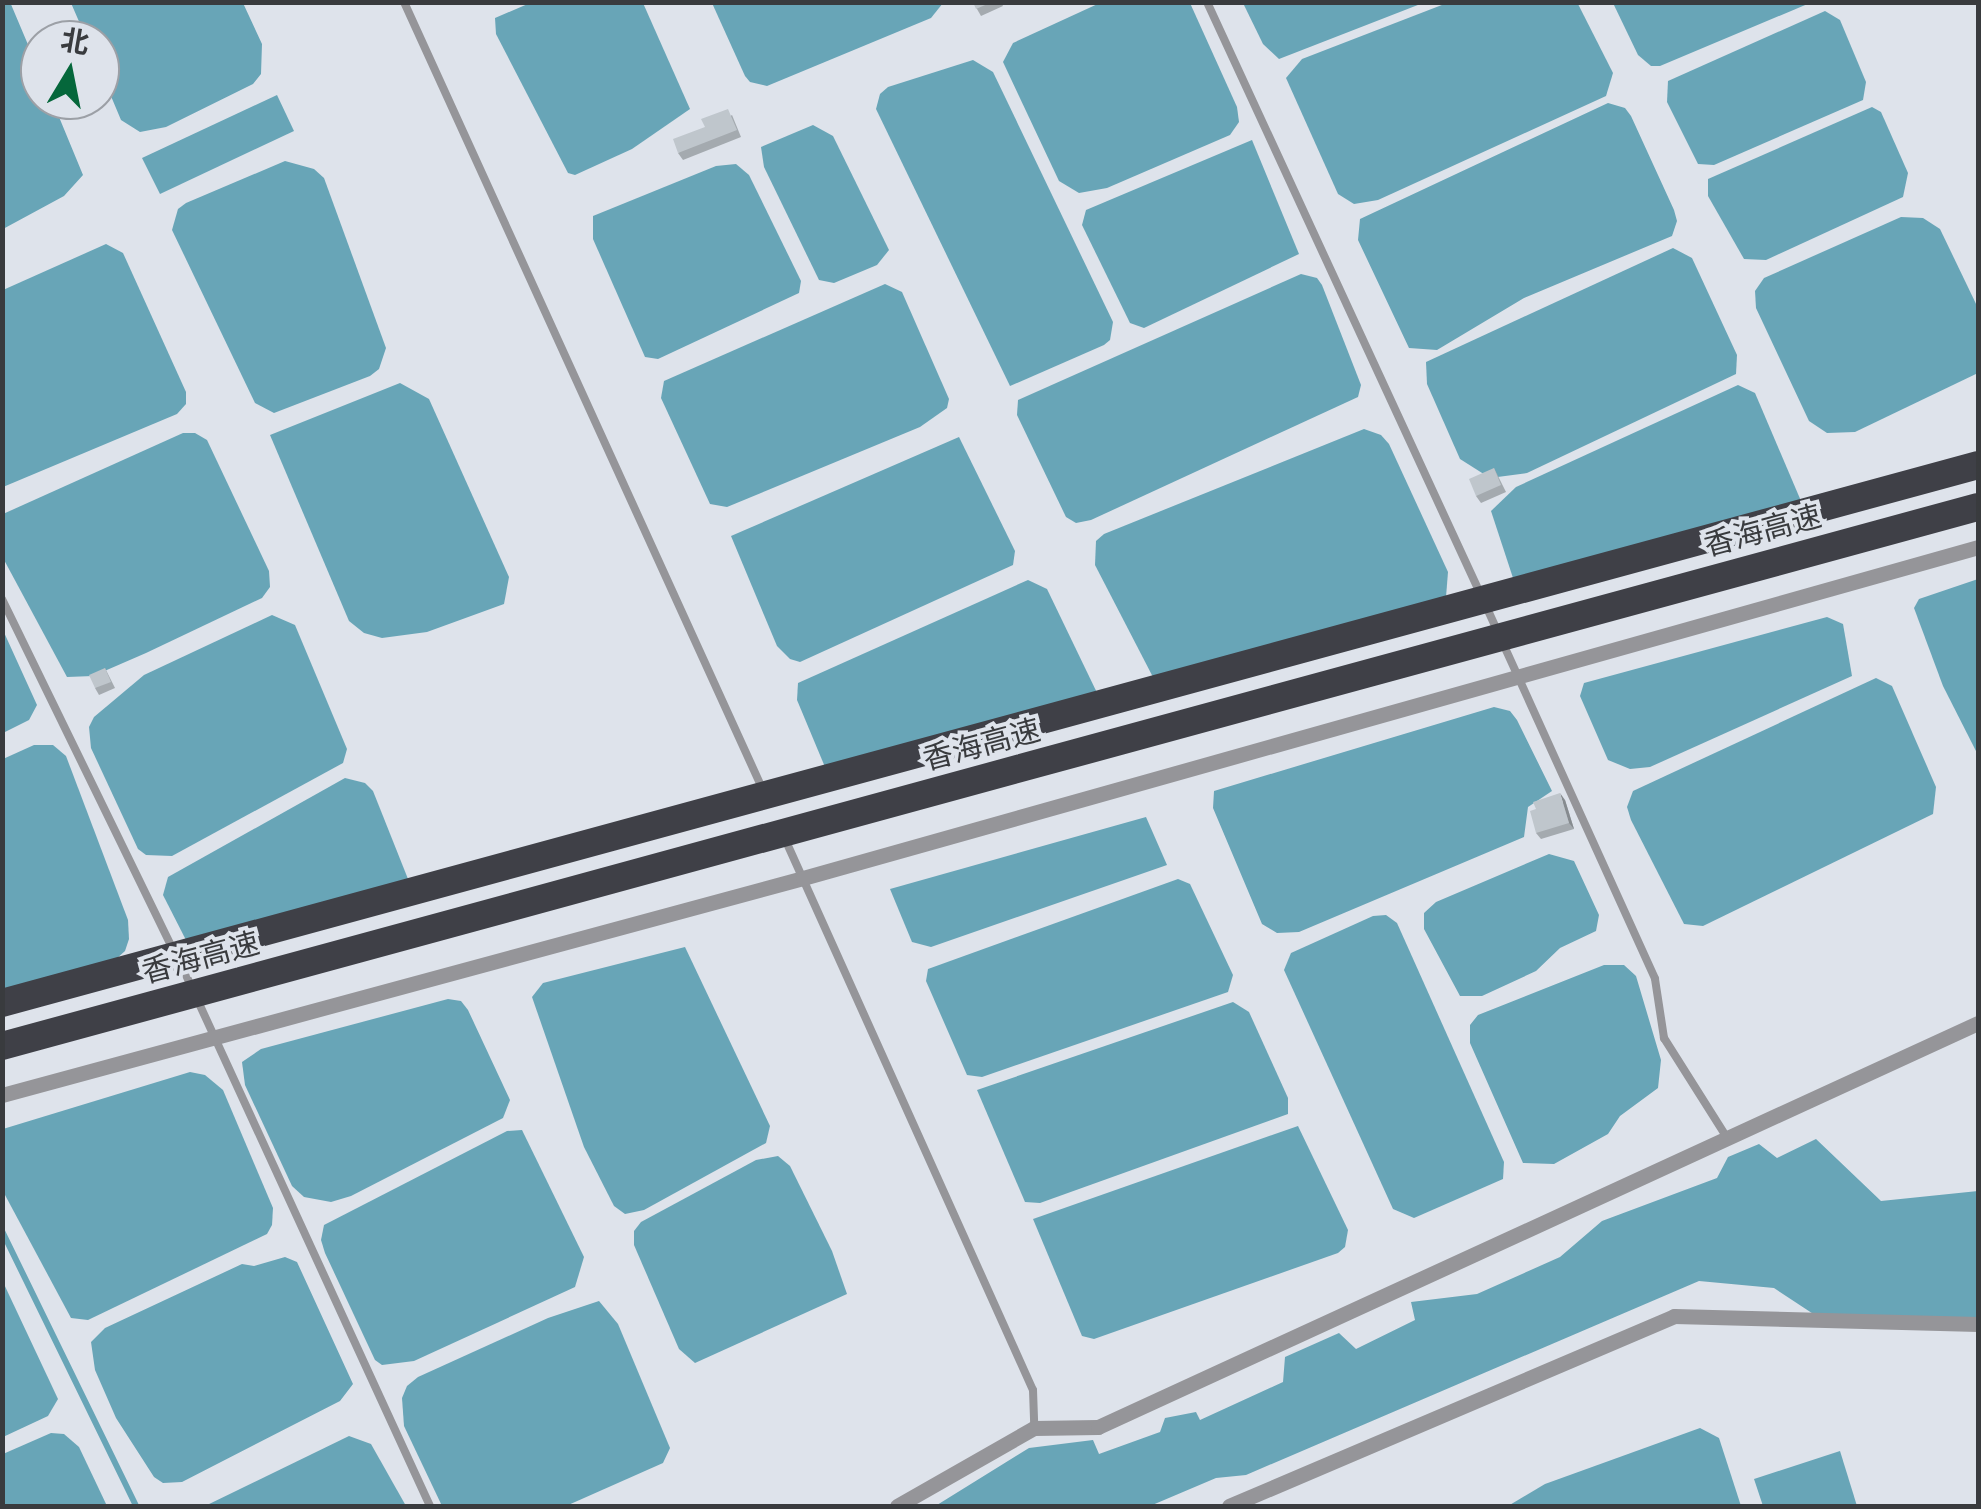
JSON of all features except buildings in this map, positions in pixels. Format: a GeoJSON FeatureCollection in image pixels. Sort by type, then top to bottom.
{"type":"FeatureCollection","features":[{"type":"Feature","properties":{"kind":"highway","name":"香海高速"},"geometry":{"type":"LineString","coordinates":[[2,1003],[1978,465]]}},
{"type":"Feature","properties":{"kind":"highway","name":"香海高速"},"geometry":{"type":"LineString","coordinates":[[2,1046],[1978,507]]}},
{"type":"Feature","properties":{"kind":"street"},"geometry":{"type":"LineString","coordinates":[[2,1095],[802,878],[1978,547]]}},
{"type":"Feature","properties":{"kind":"street"},"geometry":{"type":"LineString","coordinates":[[897,1506],[1034,1428],[1098,1427],[1978,1023]]}},
{"type":"Feature","properties":{"kind":"street"},"geometry":{"type":"LineString","coordinates":[[1230,1506],[1626,1333],[1674,1316],[1978,1324]]}},
{"type":"Feature","properties":{"kind":"lane"},"geometry":{"type":"LineString","coordinates":[[404,2],[1033,1390],[1034,1428]]}},
{"type":"Feature","properties":{"kind":"lane"},"geometry":{"type":"LineString","coordinates":[[1207,2],[1654,979],[1664,1038],[1726,1136]]}},
{"type":"Feature","properties":{"kind":"lane"},"geometry":{"type":"LineString","coordinates":[[2,598],[216,1036],[430,1506]]}},
{"type":"Feature","properties":{"kind":"water"},"geometry":{"type":"Polygon","coordinates":[[[10,2],[20,26],[20,120],[60,120],[83,175],[64,196],[3,229],[2,3],[10,2]]]}},
{"type":"Feature","properties":{"kind":"water"},"geometry":{"type":"Polygon","coordinates":[[[1102,2],[1190,3],[1237,107],[1239,122],[1230,135],[1107,188],[1079,193],[1059,181],[1003,62],[1013,43],[1102,2]]]}},
{"type":"Feature","properties":{"kind":"water"},"geometry":{"type":"Polygon","coordinates":[[[1577,2],[1613,73],[1606,96],[1378,200],[1354,204],[1338,194],[1286,78],[1302,59],[1447,3],[1577,2]]]}},
{"type":"Feature","properties":{"kind":"water"},"geometry":{"type":"Polygon","coordinates":[[[71,3],[243,3],[262,44],[261,74],[253,84],[166,127],[140,132],[120,118],[120,20],[78,20],[71,3]]]}},
{"type":"Feature","properties":{"kind":"water"},"geometry":{"type":"Polygon","coordinates":[[[530,3],[643,3],[690,109],[632,149],[575,175],[568,173],[496,34],[495,18],[530,3]]]}},
{"type":"Feature","properties":{"kind":"water"},"geometry":{"type":"Polygon","coordinates":[[[712,3],[943,3],[931,18],[767,86],[750,82],[745,76],[712,3]]]}},
{"type":"Feature","properties":{"kind":"water"},"geometry":{"type":"Polygon","coordinates":[[[1243,3],[1423,3],[1279,59],[1263,44],[1243,3]]]}},
{"type":"Feature","properties":{"kind":"water"},"geometry":{"type":"Polygon","coordinates":[[[1613,3],[1810,3],[1660,66],[1651,66],[1638,55],[1613,3]]]}},
{"type":"Feature","properties":{"kind":"water"},"geometry":{"type":"Polygon","coordinates":[[[1825,11],[1840,20],[1866,82],[1863,100],[1714,165],[1698,164],[1667,102],[1668,81],[1825,11]]]}},
{"type":"Feature","properties":{"kind":"water"},"geometry":{"type":"Polygon","coordinates":[[[973,60],[993,72],[1113,322],[1110,340],[1104,345],[1010,386],[876,109],[880,94],[888,87],[973,60]]]}},
{"type":"Feature","properties":{"kind":"water"},"geometry":{"type":"Polygon","coordinates":[[[277,95],[294,131],[160,194],[142,158],[277,95]]]}},
{"type":"Feature","properties":{"kind":"water"},"geometry":{"type":"Polygon","coordinates":[[[1608,103],[1625,108],[1631,116],[1674,210],[1677,221],[1672,236],[1524,298],[1437,350],[1409,348],[1358,240],[1360,219],[1608,103]]]}},
{"type":"Feature","properties":{"kind":"water"},"geometry":{"type":"Polygon","coordinates":[[[1872,107],[1881,112],[1908,173],[1903,197],[1766,260],[1744,259],[1708,196],[1708,179],[1872,107]]]}},
{"type":"Feature","properties":{"kind":"water"},"geometry":{"type":"Polygon","coordinates":[[[813,125],[833,136],[889,250],[877,265],[834,283],[819,280],[764,167],[761,147],[813,125]]]}},
{"type":"Feature","properties":{"kind":"water"},"geometry":{"type":"Polygon","coordinates":[[[1252,140],[1299,254],[1144,328],[1130,323],[1082,225],[1086,210],[1252,140]]]}},
{"type":"Feature","properties":{"kind":"water"},"geometry":{"type":"Polygon","coordinates":[[[285,161],[314,169],[324,178],[386,348],[379,369],[370,376],[274,413],[255,403],[172,230],[178,209],[186,203],[285,161]]]}},
{"type":"Feature","properties":{"kind":"water"},"geometry":{"type":"Polygon","coordinates":[[[736,164],[749,175],[801,281],[799,293],[658,359],[645,357],[593,239],[593,216],[716,166],[736,164]]]}},
{"type":"Feature","properties":{"kind":"water"},"geometry":{"type":"Polygon","coordinates":[[[1901,217],[1923,218],[1940,229],[1978,308],[1978,373],[1855,432],[1827,433],[1809,421],[1756,308],[1755,291],[1764,278],[1901,217]]]}},
{"type":"Feature","properties":{"kind":"water"},"geometry":{"type":"Polygon","coordinates":[[[106,244],[123,253],[186,392],[186,404],[177,414],[3,487],[3,290],[106,244]]]}},
{"type":"Feature","properties":{"kind":"water"},"geometry":{"type":"Polygon","coordinates":[[[1673,248],[1692,258],[1737,355],[1736,374],[1527,473],[1490,478],[1460,459],[1427,384],[1426,362],[1673,248]]]}},
{"type":"Feature","properties":{"kind":"water"},"geometry":{"type":"Polygon","coordinates":[[[1301,274],[1317,278],[1322,285],[1361,385],[1358,397],[1091,520],[1076,523],[1066,517],[1017,415],[1018,400],[1301,274]]]}},
{"type":"Feature","properties":{"kind":"water"},"geometry":{"type":"Polygon","coordinates":[[[885,284],[902,292],[949,399],[947,408],[920,427],[727,507],[710,504],[661,398],[664,381],[885,284]]]}},
{"type":"Feature","properties":{"kind":"water"},"geometry":{"type":"Polygon","coordinates":[[[400,383],[429,399],[509,577],[504,604],[427,632],[382,638],[364,633],[349,621],[270,435],[400,383]]]}},
{"type":"Feature","properties":{"kind":"water"},"geometry":{"type":"Polygon","coordinates":[[[1738,385],[1755,393],[1801,501],[1514,581],[1491,511],[1516,487],[1738,385]]]}},
{"type":"Feature","properties":{"kind":"water"},"geometry":{"type":"Polygon","coordinates":[[[1364,429],[1381,435],[1389,444],[1448,572],[1446,597],[1155,681],[1095,565],[1096,541],[1104,534],[1364,429]]]}},
{"type":"Feature","properties":{"kind":"water"},"geometry":{"type":"Polygon","coordinates":[[[183,433],[195,433],[207,440],[269,571],[270,587],[262,598],[146,653],[93,676],[67,677],[3,558],[3,514],[183,433]]]}},
{"type":"Feature","properties":{"kind":"water"},"geometry":{"type":"Polygon","coordinates":[[[959,437],[1015,551],[1013,565],[800,662],[790,659],[777,646],[731,536],[959,437]]]}},
{"type":"Feature","properties":{"kind":"water"},"geometry":{"type":"Polygon","coordinates":[[[1978,579],[1978,755],[1943,686],[1914,608],[1919,599],[1978,579]]]}},
{"type":"Feature","properties":{"kind":"water"},"geometry":{"type":"Polygon","coordinates":[[[1028,580],[1047,589],[1100,699],[825,767],[797,700],[798,683],[1028,580]]]}},
{"type":"Feature","properties":{"kind":"water"},"geometry":{"type":"Polygon","coordinates":[[[272,615],[295,625],[347,749],[343,763],[172,856],[146,855],[138,849],[91,748],[89,727],[94,717],[144,675],[272,615]]]}},
{"type":"Feature","properties":{"kind":"water"},"geometry":{"type":"Polygon","coordinates":[[[1827,617],[1843,624],[1852,676],[1650,767],[1630,769],[1608,760],[1580,696],[1584,683],[1827,617]]]}},
{"type":"Feature","properties":{"kind":"water"},"geometry":{"type":"Polygon","coordinates":[[[2,628],[37,705],[29,720],[3,733],[2,628]]]}},
{"type":"Feature","properties":{"kind":"water"},"geometry":{"type":"Polygon","coordinates":[[[1876,678],[1892,686],[1936,787],[1933,814],[1703,926],[1684,924],[1631,820],[1627,807],[1633,791],[1876,678]]]}},
{"type":"Feature","properties":{"kind":"water"},"geometry":{"type":"Polygon","coordinates":[[[1494,707],[1510,711],[1517,720],[1552,791],[1528,807],[1524,837],[1299,932],[1277,933],[1262,924],[1213,808],[1214,791],[1494,707]]]}},
{"type":"Feature","properties":{"kind":"water"},"geometry":{"type":"Polygon","coordinates":[[[34,745],[53,745],[66,756],[128,920],[129,939],[125,951],[115,960],[3,990],[3,759],[34,745]]]}},
{"type":"Feature","properties":{"kind":"water"},"geometry":{"type":"Polygon","coordinates":[[[345,778],[365,783],[373,791],[410,884],[189,946],[163,895],[168,877],[345,778]]]}},
{"type":"Feature","properties":{"kind":"water"},"geometry":{"type":"Polygon","coordinates":[[[1146,817],[1167,865],[931,947],[912,942],[890,889],[1146,817]]]}},
{"type":"Feature","properties":{"kind":"water"},"geometry":{"type":"Polygon","coordinates":[[[1549,854],[1574,861],[1599,915],[1596,931],[1560,948],[1536,971],[1482,996],[1460,996],[1424,929],[1424,913],[1436,902],[1549,854]]]}},
{"type":"Feature","properties":{"kind":"water"},"geometry":{"type":"Polygon","coordinates":[[[1178,879],[1190,884],[1233,975],[1228,992],[982,1077],[967,1075],[926,981],[928,969],[1178,879]]]}},
{"type":"Feature","properties":{"kind":"water"},"geometry":{"type":"Polygon","coordinates":[[[1386,915],[1397,923],[1504,1162],[1503,1179],[1414,1218],[1393,1209],[1284,970],[1291,953],[1373,916],[1386,915]]]}},
{"type":"Feature","properties":{"kind":"water"},"geometry":{"type":"Polygon","coordinates":[[[685,947],[770,1126],[766,1143],[644,1210],[625,1214],[614,1206],[584,1147],[532,997],[543,983],[685,947]]]}},
{"type":"Feature","properties":{"kind":"water"},"geometry":{"type":"Polygon","coordinates":[[[1604,965],[1624,965],[1636,976],[1661,1060],[1658,1088],[1620,1116],[1608,1134],[1554,1164],[1523,1163],[1470,1043],[1470,1025],[1478,1015],[1604,965]]]}},
{"type":"Feature","properties":{"kind":"water"},"geometry":{"type":"Polygon","coordinates":[[[448,999],[461,1001],[468,1010],[510,1100],[503,1118],[351,1196],[331,1202],[304,1197],[292,1186],[245,1085],[242,1062],[261,1049],[448,999]]]}},
{"type":"Feature","properties":{"kind":"water"},"geometry":{"type":"Polygon","coordinates":[[[1233,1002],[1249,1012],[1288,1098],[1288,1114],[1040,1203],[1025,1202],[977,1090],[1233,1002]]]}},
{"type":"Feature","properties":{"kind":"water"},"geometry":{"type":"Polygon","coordinates":[[[190,1072],[205,1075],[223,1090],[273,1208],[272,1225],[267,1234],[88,1320],[71,1318],[5,1195],[3,1129],[190,1072]]]}},
{"type":"Feature","properties":{"kind":"water"},"geometry":{"type":"Polygon","coordinates":[[[1298,1126],[1348,1230],[1345,1247],[1338,1253],[1094,1339],[1082,1336],[1033,1219],[1298,1126]]]}},
{"type":"Feature","properties":{"kind":"water"},"geometry":{"type":"Polygon","coordinates":[[[522,1130],[584,1257],[575,1287],[414,1361],[382,1365],[375,1360],[325,1253],[321,1240],[324,1225],[507,1131],[522,1130]]]}},
{"type":"Feature","properties":{"kind":"water"},"geometry":{"type":"Polygon","coordinates":[[[1816,1139],[1881,1201],[1978,1191],[1978,1323],[1824,1321],[1774,1288],[1699,1281],[1246,1475],[1216,1478],[1150,1506],[937,1505],[1029,1448],[1093,1440],[1099,1454],[1160,1432],[1165,1418],[1196,1412],[1200,1420],[1283,1382],[1285,1357],[1339,1333],[1356,1349],[1415,1320],[1411,1302],[1477,1294],[1560,1257],[1602,1221],[1717,1178],[1728,1157],[1759,1144],[1777,1158],[1816,1139]]]}},
{"type":"Feature","properties":{"kind":"water"},"geometry":{"type":"Polygon","coordinates":[[[778,1156],[790,1166],[832,1251],[847,1294],[695,1363],[679,1349],[634,1245],[634,1231],[641,1222],[756,1160],[778,1156]]]}},
{"type":"Feature","properties":{"kind":"water"},"geometry":{"type":"Polygon","coordinates":[[[285,1257],[297,1262],[353,1384],[340,1401],[182,1482],[163,1483],[154,1477],[116,1418],[95,1370],[91,1342],[105,1328],[242,1264],[254,1266],[285,1257]]]}},
{"type":"Feature","properties":{"kind":"water"},"geometry":{"type":"Polygon","coordinates":[[[3,1282],[58,1399],[48,1416],[3,1437],[3,1282]]]}},
{"type":"Feature","properties":{"kind":"water"},"geometry":{"type":"Polygon","coordinates":[[[599,1301],[618,1324],[670,1448],[663,1463],[566,1506],[442,1506],[404,1426],[402,1398],[407,1386],[418,1377],[548,1318],[599,1301]]]}},
{"type":"Feature","properties":{"kind":"water"},"geometry":{"type":"Polygon","coordinates":[[[1700,1428],[1719,1438],[1741,1506],[1508,1506],[1545,1484],[1700,1428]]]}},
{"type":"Feature","properties":{"kind":"water"},"geometry":{"type":"Polygon","coordinates":[[[51,1433],[64,1434],[79,1447],[107,1506],[3,1506],[3,1454],[51,1433]]]}},
{"type":"Feature","properties":{"kind":"water"},"geometry":{"type":"Polygon","coordinates":[[[349,1436],[371,1444],[406,1506],[205,1506],[349,1436]]]}},
{"type":"Feature","properties":{"kind":"water"},"geometry":{"type":"Polygon","coordinates":[[[1840,1451],[1857,1506],[1763,1506],[1754,1479],[1840,1451]]]}},
{"type":"Feature","properties":{"kind":"waterway"},"geometry":{"type":"LineString","coordinates":[[2,1231],[136,1506]]}}]}
